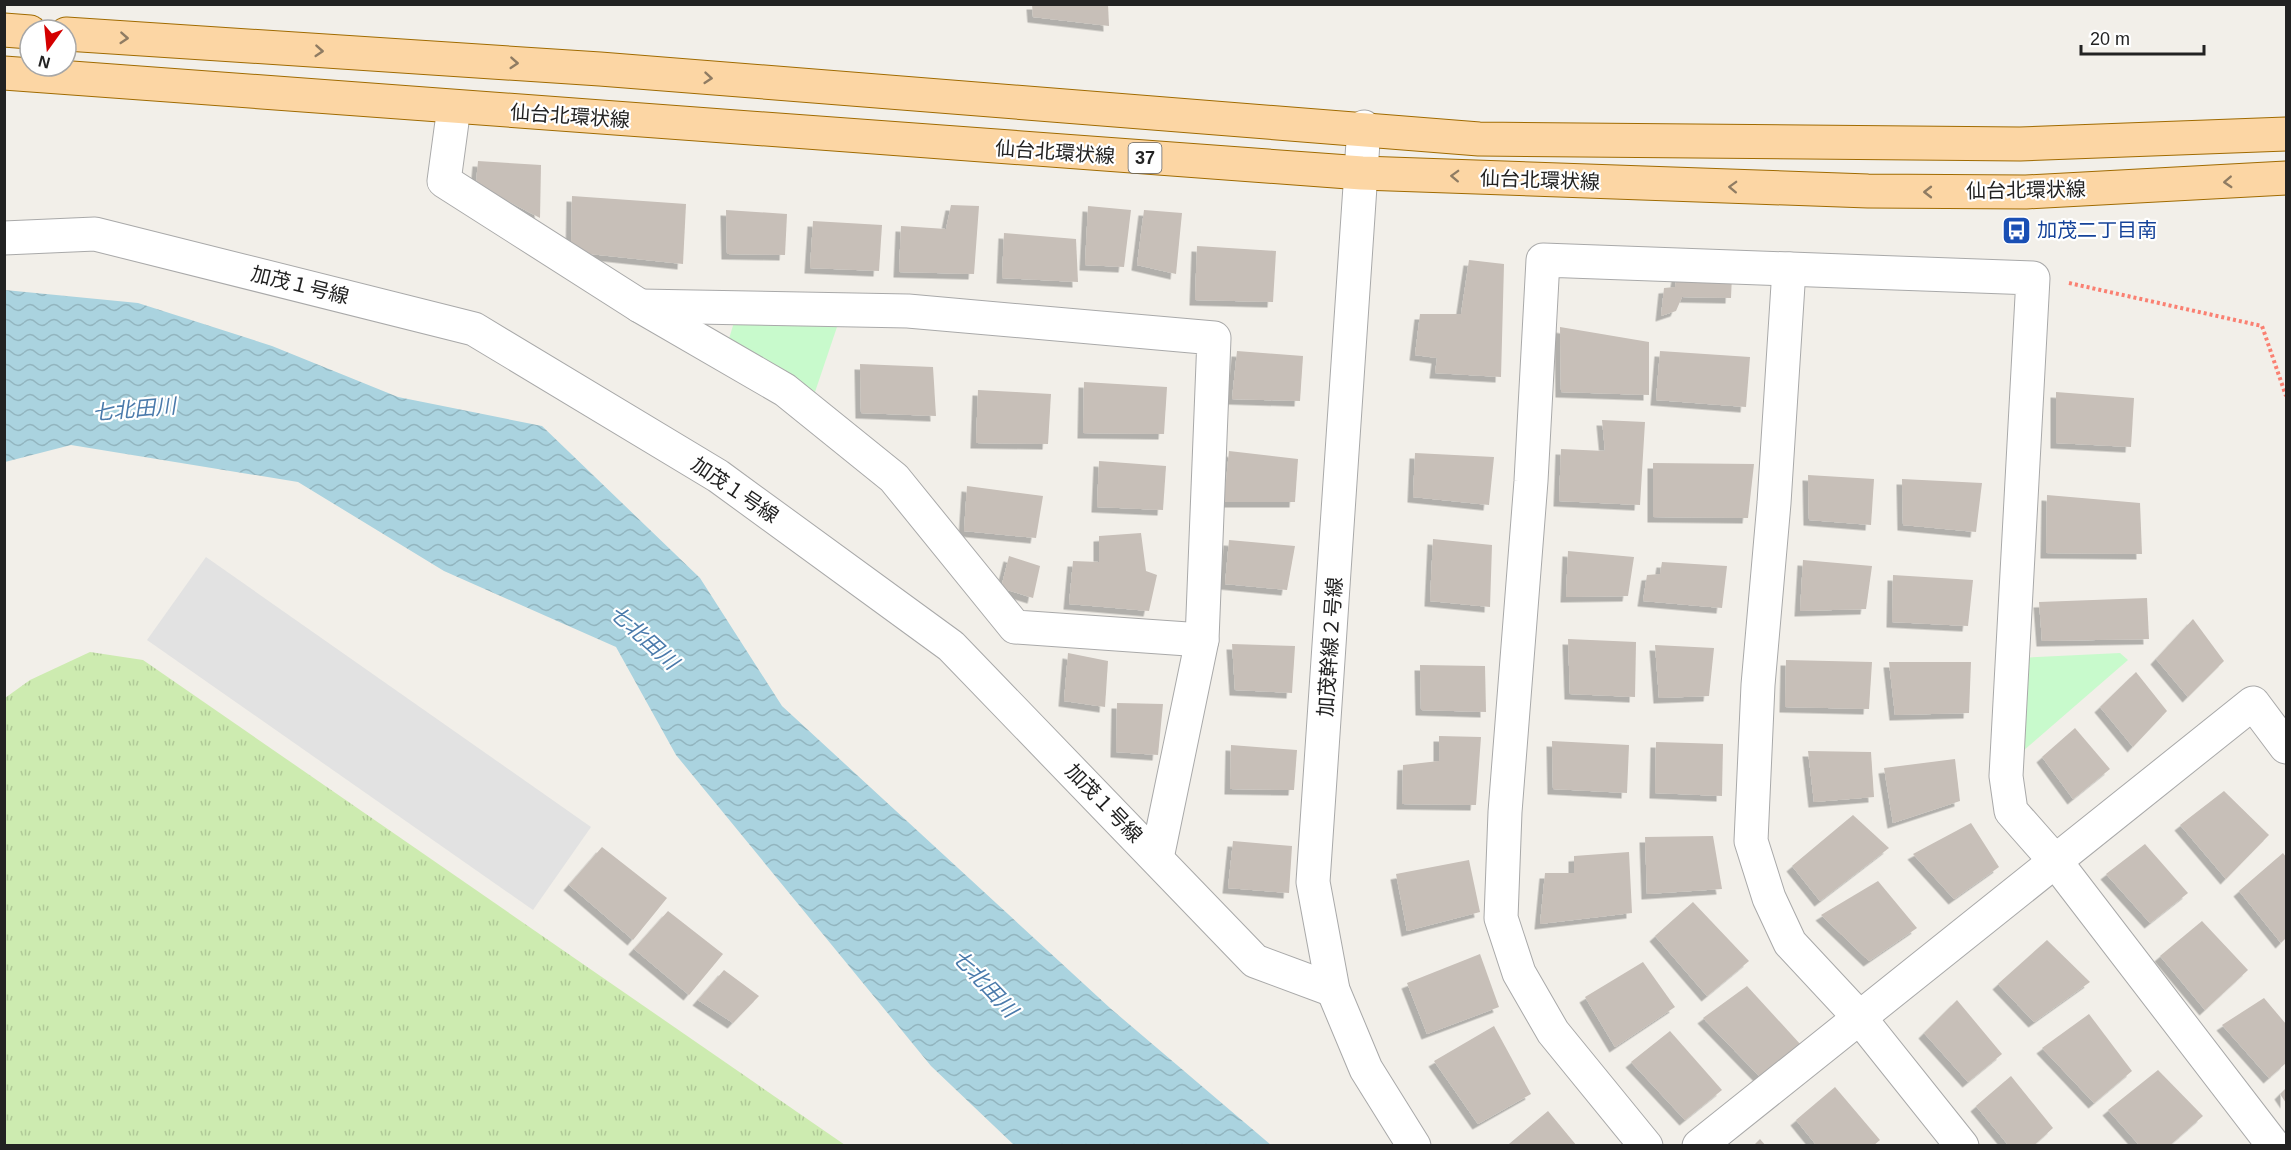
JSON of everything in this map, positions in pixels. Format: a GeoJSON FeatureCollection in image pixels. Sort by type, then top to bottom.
{"type":"FeatureCollection","features":[{"type":"Feature","properties":{"kind":"main road","name":"仙台北環状線"},"geometry":{"type":"LineString","coordinates":[[78,35],[600,69],[1365,128],[1479,139],[2020,144],[2286,134]]}},
{"type":"Feature","properties":{"kind":"main road","name":"仙台北環状線"},"geometry":{"type":"LineString","coordinates":[[4,73],[1362,173],[1868,191],[1992,192],[2286,178]]}},
{"type":"Feature","properties":{"kind":"street"},"geometry":{"type":"LineString","coordinates":[[454,107],[444,181],[640,306],[785,390],[894,478],[1015,627],[1202,640]]}},
{"type":"Feature","properties":{"kind":"street","name":"加茂幹線２号線"},"geometry":{"type":"LineString","coordinates":[[1365,128],[1313,882],[1333,990],[1366,1069],[1414,1146]]}},
{"type":"Feature","properties":{"kind":"street","name":"加茂１号線"},"geometry":{"type":"LineString","coordinates":[[4,238],[95,234],[474,329],[718,476],[951,646],[1255,961],[1333,990]]}},
{"type":"Feature","properties":{"kind":"street"},"geometry":{"type":"LineString","coordinates":[[1646,1146],[1553,1032],[1519,973],[1501,918],[1505,812],[1532,481],[1543,260],[2033,278],[2006,776],[2011,812],[2056,862],[2274,1146]]}},
{"type":"Feature","properties":{"kind":"street"},"geometry":{"type":"LineString","coordinates":[[1789,269],[1774,503],[1758,685],[1750,842],[1769,898],[1790,944],[1859,1017],[1962,1146]]}},
{"type":"Feature","properties":{"kind":"street"},"geometry":{"type":"LineString","coordinates":[[640,306],[908,311],[1214,338],[1202,640],[1157,858]]}},
{"type":"Feature","properties":{"kind":"street"},"geometry":{"type":"LineString","coordinates":[[1699,1146],[2253,703],[2286,747]]}},
{"type":"Feature","properties":{"kind":"path"},"geometry":{"type":"LineString","coordinates":[[2033,278],[2093,287],[2262,326],[2286,396]]}},
{"type":"Feature","properties":{"kind":"green space"},"geometry":{"type":"Polygon","coordinates":[[[735,319],[838,324],[814,395],[728,342],[735,319]]]}},
{"type":"Feature","properties":{"kind":"green space"},"geometry":{"type":"Polygon","coordinates":[[[90,652],[143,660],[845,1145],[5,1145],[5,698],[30,680],[90,652]]]}},
{"type":"Feature","properties":{"kind":"green space"},"geometry":{"type":"Polygon","coordinates":[[[2120,653],[2128,660],[2016,757],[2018,658],[2120,653]]]}},
{"type":"Feature","properties":{"kind":"shaded area"},"geometry":{"type":"Polygon","coordinates":[[[206,557],[591,827],[533,910],[147,640],[206,557]]]}},
{"type":"Feature","properties":{"kind":"water","name":"七北田川"},"geometry":{"type":"Polygon","coordinates":[[[5,290],[138,303],[272,346],[398,397],[542,426],[700,578],[782,706],[1110,1008],[1271,1145],[1014,1145],[931,1066],[676,755],[616,647],[444,571],[298,482],[71,445],[5,462],[5,290]]]}},
{"type":"Feature","properties":{"kind":"building"},"geometry":{"type":"Polygon","coordinates":[[[1032,4],[1108,4],[1109,26],[1033,17],[1032,4]]]}},
{"type":"Feature","properties":{"kind":"building"},"geometry":{"type":"Polygon","coordinates":[[[478,161],[541,165],[540,218],[476,184],[478,161]]]}},
{"type":"Feature","properties":{"kind":"building"},"geometry":{"type":"Polygon","coordinates":[[[572,196],[686,204],[683,264],[571,252],[572,196]]]}},
{"type":"Feature","properties":{"kind":"building"},"geometry":{"type":"Polygon","coordinates":[[[951,205],[979,206],[974,274],[899,272],[901,226],[946,229],[951,205]]]}},
{"type":"Feature","properties":{"kind":"building"},"geometry":{"type":"Polygon","coordinates":[[[1088,206],[1131,210],[1124,267],[1085,265],[1088,206]]]}},
{"type":"Feature","properties":{"kind":"building"},"geometry":{"type":"Polygon","coordinates":[[[726,210],[787,214],[785,255],[727,254],[726,210]]]}},
{"type":"Feature","properties":{"kind":"building"},"geometry":{"type":"Polygon","coordinates":[[[1144,210],[1182,213],[1176,274],[1137,265],[1144,210]]]}},
{"type":"Feature","properties":{"kind":"building"},"geometry":{"type":"Polygon","coordinates":[[[813,221],[882,225],[879,271],[810,268],[813,221]]]}},
{"type":"Feature","properties":{"kind":"building"},"geometry":{"type":"Polygon","coordinates":[[[1004,233],[1076,239],[1078,282],[1002,278],[1004,233]]]}},
{"type":"Feature","properties":{"kind":"building"},"geometry":{"type":"Polygon","coordinates":[[[1197,246],[1276,251],[1273,302],[1195,300],[1197,246]]]}},
{"type":"Feature","properties":{"kind":"building"},"geometry":{"type":"Polygon","coordinates":[[[1469,260],[1504,264],[1501,377],[1435,373],[1437,358],[1415,355],[1420,314],[1461,314],[1469,260]]]}},
{"type":"Feature","properties":{"kind":"building"},"geometry":{"type":"Polygon","coordinates":[[[1678,270],[1732,275],[1731,298],[1682,297],[1676,311],[1661,316],[1664,288],[1675,287],[1678,270]]]}},
{"type":"Feature","properties":{"kind":"building"},"geometry":{"type":"Polygon","coordinates":[[[1560,327],[1649,342],[1649,395],[1561,392],[1560,327]]]}},
{"type":"Feature","properties":{"kind":"building"},"geometry":{"type":"Polygon","coordinates":[[[1237,351],[1303,356],[1300,401],[1232,399],[1237,351]]]}},
{"type":"Feature","properties":{"kind":"building"},"geometry":{"type":"Polygon","coordinates":[[[1660,351],[1750,357],[1746,407],[1656,400],[1660,351]]]}},
{"type":"Feature","properties":{"kind":"building"},"geometry":{"type":"Polygon","coordinates":[[[860,364],[933,367],[936,416],[861,413],[860,364]]]}},
{"type":"Feature","properties":{"kind":"building"},"geometry":{"type":"Polygon","coordinates":[[[1084,382],[1167,387],[1164,434],[1083,433],[1084,382]]]}},
{"type":"Feature","properties":{"kind":"building"},"geometry":{"type":"Polygon","coordinates":[[[978,390],[1051,394],[1048,444],[976,443],[978,390]]]}},
{"type":"Feature","properties":{"kind":"building"},"geometry":{"type":"Polygon","coordinates":[[[2056,392],[2134,398],[2131,447],[2056,443],[2056,392]]]}},
{"type":"Feature","properties":{"kind":"building"},"geometry":{"type":"Polygon","coordinates":[[[1602,420],[1645,422],[1640,505],[1559,501],[1561,449],[1605,451],[1602,420]]]}},
{"type":"Feature","properties":{"kind":"building"},"geometry":{"type":"Polygon","coordinates":[[[1229,451],[1298,459],[1295,502],[1224,502],[1229,451]]]}},
{"type":"Feature","properties":{"kind":"building"},"geometry":{"type":"Polygon","coordinates":[[[1415,453],[1494,457],[1489,505],[1413,497],[1415,453]]]}},
{"type":"Feature","properties":{"kind":"building"},"geometry":{"type":"Polygon","coordinates":[[[1099,461],[1166,466],[1163,510],[1097,507],[1099,461]]]}},
{"type":"Feature","properties":{"kind":"building"},"geometry":{"type":"Polygon","coordinates":[[[1653,463],[1754,464],[1748,518],[1653,517],[1653,463]]]}},
{"type":"Feature","properties":{"kind":"building"},"geometry":{"type":"Polygon","coordinates":[[[1808,475],[1874,479],[1871,525],[1809,520],[1808,475]]]}},
{"type":"Feature","properties":{"kind":"building"},"geometry":{"type":"Polygon","coordinates":[[[1902,479],[1982,483],[1976,532],[1903,525],[1902,479]]]}},
{"type":"Feature","properties":{"kind":"building"},"geometry":{"type":"Polygon","coordinates":[[[967,486],[1043,496],[1036,538],[964,531],[967,486]]]}},
{"type":"Feature","properties":{"kind":"building"},"geometry":{"type":"Polygon","coordinates":[[[2047,495],[2140,503],[2142,554],[2046,553],[2047,495]]]}},
{"type":"Feature","properties":{"kind":"building"},"geometry":{"type":"Polygon","coordinates":[[[1141,533],[1146,571],[1157,575],[1149,611],[1069,604],[1073,561],[1099,562],[1099,536],[1141,533]]]}},
{"type":"Feature","properties":{"kind":"building"},"geometry":{"type":"Polygon","coordinates":[[[1433,539],[1492,545],[1490,607],[1430,601],[1433,539]]]}},
{"type":"Feature","properties":{"kind":"building"},"geometry":{"type":"Polygon","coordinates":[[[1229,540],[1295,546],[1287,590],[1225,584],[1229,540]]]}},
{"type":"Feature","properties":{"kind":"building"},"geometry":{"type":"Polygon","coordinates":[[[1568,551],[1634,557],[1628,596],[1566,597],[1568,551]]]}},
{"type":"Feature","properties":{"kind":"building"},"geometry":{"type":"Polygon","coordinates":[[[1009,556],[1040,566],[1033,598],[1001,588],[1009,556]]]}},
{"type":"Feature","properties":{"kind":"building"},"geometry":{"type":"Polygon","coordinates":[[[1803,560],[1872,566],[1866,609],[1800,611],[1803,560]]]}},
{"type":"Feature","properties":{"kind":"building"},"geometry":{"type":"Polygon","coordinates":[[[1662,562],[1727,566],[1722,608],[1643,601],[1647,575],[1660,574],[1662,562]]]}},
{"type":"Feature","properties":{"kind":"building"},"geometry":{"type":"Polygon","coordinates":[[[1893,575],[1973,580],[1968,626],[1892,622],[1893,575]]]}},
{"type":"Feature","properties":{"kind":"building"},"geometry":{"type":"Polygon","coordinates":[[[2147,598],[2149,639],[2042,641],[2039,602],[2147,598]]]}},
{"type":"Feature","properties":{"kind":"building"},"geometry":{"type":"Polygon","coordinates":[[[2193,619],[2224,661],[2188,697],[2156,659],[2193,619]]]}},
{"type":"Feature","properties":{"kind":"building"},"geometry":{"type":"Polygon","coordinates":[[[1568,639],[1636,642],[1635,697],[1570,694],[1568,639]]]}},
{"type":"Feature","properties":{"kind":"building"},"geometry":{"type":"Polygon","coordinates":[[[1232,644],[1295,646],[1292,693],[1235,690],[1232,644]]]}},
{"type":"Feature","properties":{"kind":"building"},"geometry":{"type":"Polygon","coordinates":[[[1655,645],[1714,648],[1709,696],[1659,698],[1655,645]]]}},
{"type":"Feature","properties":{"kind":"building"},"geometry":{"type":"Polygon","coordinates":[[[1068,653],[1108,661],[1105,707],[1064,701],[1068,653]]]}},
{"type":"Feature","properties":{"kind":"building"},"geometry":{"type":"Polygon","coordinates":[[[1786,660],[1872,662],[1869,709],[1785,707],[1786,660]]]}},
{"type":"Feature","properties":{"kind":"building"},"geometry":{"type":"Polygon","coordinates":[[[1889,662],[1971,662],[1969,713],[1895,715],[1889,662]]]}},
{"type":"Feature","properties":{"kind":"building"},"geometry":{"type":"Polygon","coordinates":[[[1420,665],[1485,666],[1486,712],[1421,710],[1420,665]]]}},
{"type":"Feature","properties":{"kind":"building"},"geometry":{"type":"Polygon","coordinates":[[[2136,672],[2167,711],[2133,747],[2100,707],[2136,672]]]}},
{"type":"Feature","properties":{"kind":"building"},"geometry":{"type":"Polygon","coordinates":[[[1117,703],[1163,704],[1158,755],[1116,752],[1117,703]]]}},
{"type":"Feature","properties":{"kind":"building"},"geometry":{"type":"Polygon","coordinates":[[[2075,728],[2110,769],[2073,799],[2042,757],[2075,728]]]}},
{"type":"Feature","properties":{"kind":"building"},"geometry":{"type":"Polygon","coordinates":[[[1439,736],[1481,737],[1476,805],[1402,804],[1403,765],[1439,761],[1439,736]]]}},
{"type":"Feature","properties":{"kind":"building"},"geometry":{"type":"Polygon","coordinates":[[[1552,741],[1629,745],[1627,793],[1553,789],[1552,741]]]}},
{"type":"Feature","properties":{"kind":"building"},"geometry":{"type":"Polygon","coordinates":[[[1656,742],[1723,744],[1722,796],[1655,793],[1656,742]]]}},
{"type":"Feature","properties":{"kind":"building"},"geometry":{"type":"Polygon","coordinates":[[[1231,745],[1297,750],[1294,790],[1230,789],[1231,745]]]}},
{"type":"Feature","properties":{"kind":"building"},"geometry":{"type":"Polygon","coordinates":[[[1808,751],[1871,752],[1874,797],[1814,802],[1808,751]]]}},
{"type":"Feature","properties":{"kind":"building"},"geometry":{"type":"Polygon","coordinates":[[[1955,759],[1960,801],[1893,823],[1884,768],[1955,759]]]}},
{"type":"Feature","properties":{"kind":"building"},"geometry":{"type":"Polygon","coordinates":[[[2224,791],[2269,835],[2226,879],[2180,825],[2224,791]]]}},
{"type":"Feature","properties":{"kind":"building"},"geometry":{"type":"Polygon","coordinates":[[[1853,815],[1889,848],[1820,901],[1792,866],[1853,815]]]}},
{"type":"Feature","properties":{"kind":"building"},"geometry":{"type":"Polygon","coordinates":[[[1971,823],[1999,867],[1954,899],[1913,854],[1971,823]]]}},
{"type":"Feature","properties":{"kind":"building"},"geometry":{"type":"Polygon","coordinates":[[[1713,836],[1722,889],[1647,894],[1645,837],[1713,836]]]}},
{"type":"Feature","properties":{"kind":"building"},"geometry":{"type":"Polygon","coordinates":[[[1233,841],[1292,846],[1289,893],[1228,888],[1233,841]]]}},
{"type":"Feature","properties":{"kind":"building"},"geometry":{"type":"Polygon","coordinates":[[[2145,844],[2188,893],[2150,923],[2106,874],[2145,844]]]}},
{"type":"Feature","properties":{"kind":"building"},"geometry":{"type":"Polygon","coordinates":[[[602,847],[667,898],[633,940],[569,885],[602,847]]]}},
{"type":"Feature","properties":{"kind":"building"},"geometry":{"type":"Polygon","coordinates":[[[1629,852],[1632,913],[1540,924],[1545,873],[1574,873],[1574,856],[1629,852]]]}},
{"type":"Feature","properties":{"kind":"building"},"geometry":{"type":"Polygon","coordinates":[[[2283,853],[2286,857],[2286,938],[2281,943],[2239,891],[2283,853]]]}},
{"type":"Feature","properties":{"kind":"building"},"geometry":{"type":"Polygon","coordinates":[[[1469,860],[1480,912],[1407,931],[1396,874],[1469,860]]]}},
{"type":"Feature","properties":{"kind":"building"},"geometry":{"type":"Polygon","coordinates":[[[1878,881],[1917,928],[1869,961],[1821,915],[1878,881]]]}},
{"type":"Feature","properties":{"kind":"building"},"geometry":{"type":"Polygon","coordinates":[[[1693,902],[1749,961],[1707,996],[1655,936],[1693,902]]]}},
{"type":"Feature","properties":{"kind":"building"},"geometry":{"type":"Polygon","coordinates":[[[668,911],[723,954],[689,995],[634,949],[668,911]]]}},
{"type":"Feature","properties":{"kind":"building"},"geometry":{"type":"Polygon","coordinates":[[[2202,921],[2248,970],[2205,1010],[2160,956],[2202,921]]]}},
{"type":"Feature","properties":{"kind":"building"},"geometry":{"type":"Polygon","coordinates":[[[2047,940],[2090,982],[2034,1022],[1998,984],[2047,940]]]}},
{"type":"Feature","properties":{"kind":"building"},"geometry":{"type":"Polygon","coordinates":[[[1480,954],[1499,1007],[1427,1034],[1407,983],[1480,954]]]}},
{"type":"Feature","properties":{"kind":"building"},"geometry":{"type":"Polygon","coordinates":[[[1643,962],[1675,1007],[1615,1047],[1585,997],[1643,962]]]}},
{"type":"Feature","properties":{"kind":"building"},"geometry":{"type":"Polygon","coordinates":[[[724,970],[759,996],[733,1023],[698,1000],[724,970]]]}},
{"type":"Feature","properties":{"kind":"building"},"geometry":{"type":"Polygon","coordinates":[[[1747,986],[1801,1045],[1761,1078],[1703,1018],[1747,986]]]}},
{"type":"Feature","properties":{"kind":"building"},"geometry":{"type":"Polygon","coordinates":[[[2264,998],[2286,1024],[2286,1063],[2269,1078],[2222,1025],[2264,998]]]}},
{"type":"Feature","properties":{"kind":"building"},"geometry":{"type":"Polygon","coordinates":[[[1957,1000],[2002,1054],[1968,1082],[1924,1033],[1957,1000]]]}},
{"type":"Feature","properties":{"kind":"building"},"geometry":{"type":"Polygon","coordinates":[[[2089,1014],[2132,1071],[2094,1103],[2042,1048],[2089,1014]]]}},
{"type":"Feature","properties":{"kind":"building"},"geometry":{"type":"Polygon","coordinates":[[[1494,1026],[1531,1094],[1478,1124],[1434,1061],[1494,1026]]]}},
{"type":"Feature","properties":{"kind":"building"},"geometry":{"type":"Polygon","coordinates":[[[1670,1031],[1722,1090],[1685,1120],[1631,1062],[1670,1031]]]}},
{"type":"Feature","properties":{"kind":"building"},"geometry":{"type":"Polygon","coordinates":[[[2158,1070],[2203,1116],[2169,1146],[2140,1146],[2108,1110],[2158,1070]]]}},
{"type":"Feature","properties":{"kind":"building"},"geometry":{"type":"Polygon","coordinates":[[[2011,1076],[2053,1128],[2033,1146],[2009,1146],[1976,1106],[2011,1076]]]}},
{"type":"Feature","properties":{"kind":"building"},"geometry":{"type":"Polygon","coordinates":[[[1835,1087],[1880,1140],[1873,1146],[1817,1146],[1796,1120],[1835,1087]]]}},
{"type":"Feature","properties":{"kind":"building"},"geometry":{"type":"Polygon","coordinates":[[[2286,1088],[2286,1103],[2280,1094],[2286,1088]]]}},
{"type":"Feature","properties":{"kind":"building"},"geometry":{"type":"Polygon","coordinates":[[[1548,1111],[1577,1146],[1511,1146],[1509,1144],[1548,1111]]]}},
{"type":"Feature","properties":{"kind":"building"},"geometry":{"type":"Polygon","coordinates":[[[1760,1139],[1766,1146],[1753,1146],[1760,1139]]]}},
{"type":"Feature","properties":{"kind":"place","name":"加茂二丁目南"},"geometry":{"type":"Point","coordinates":[2016,230]}}]}
